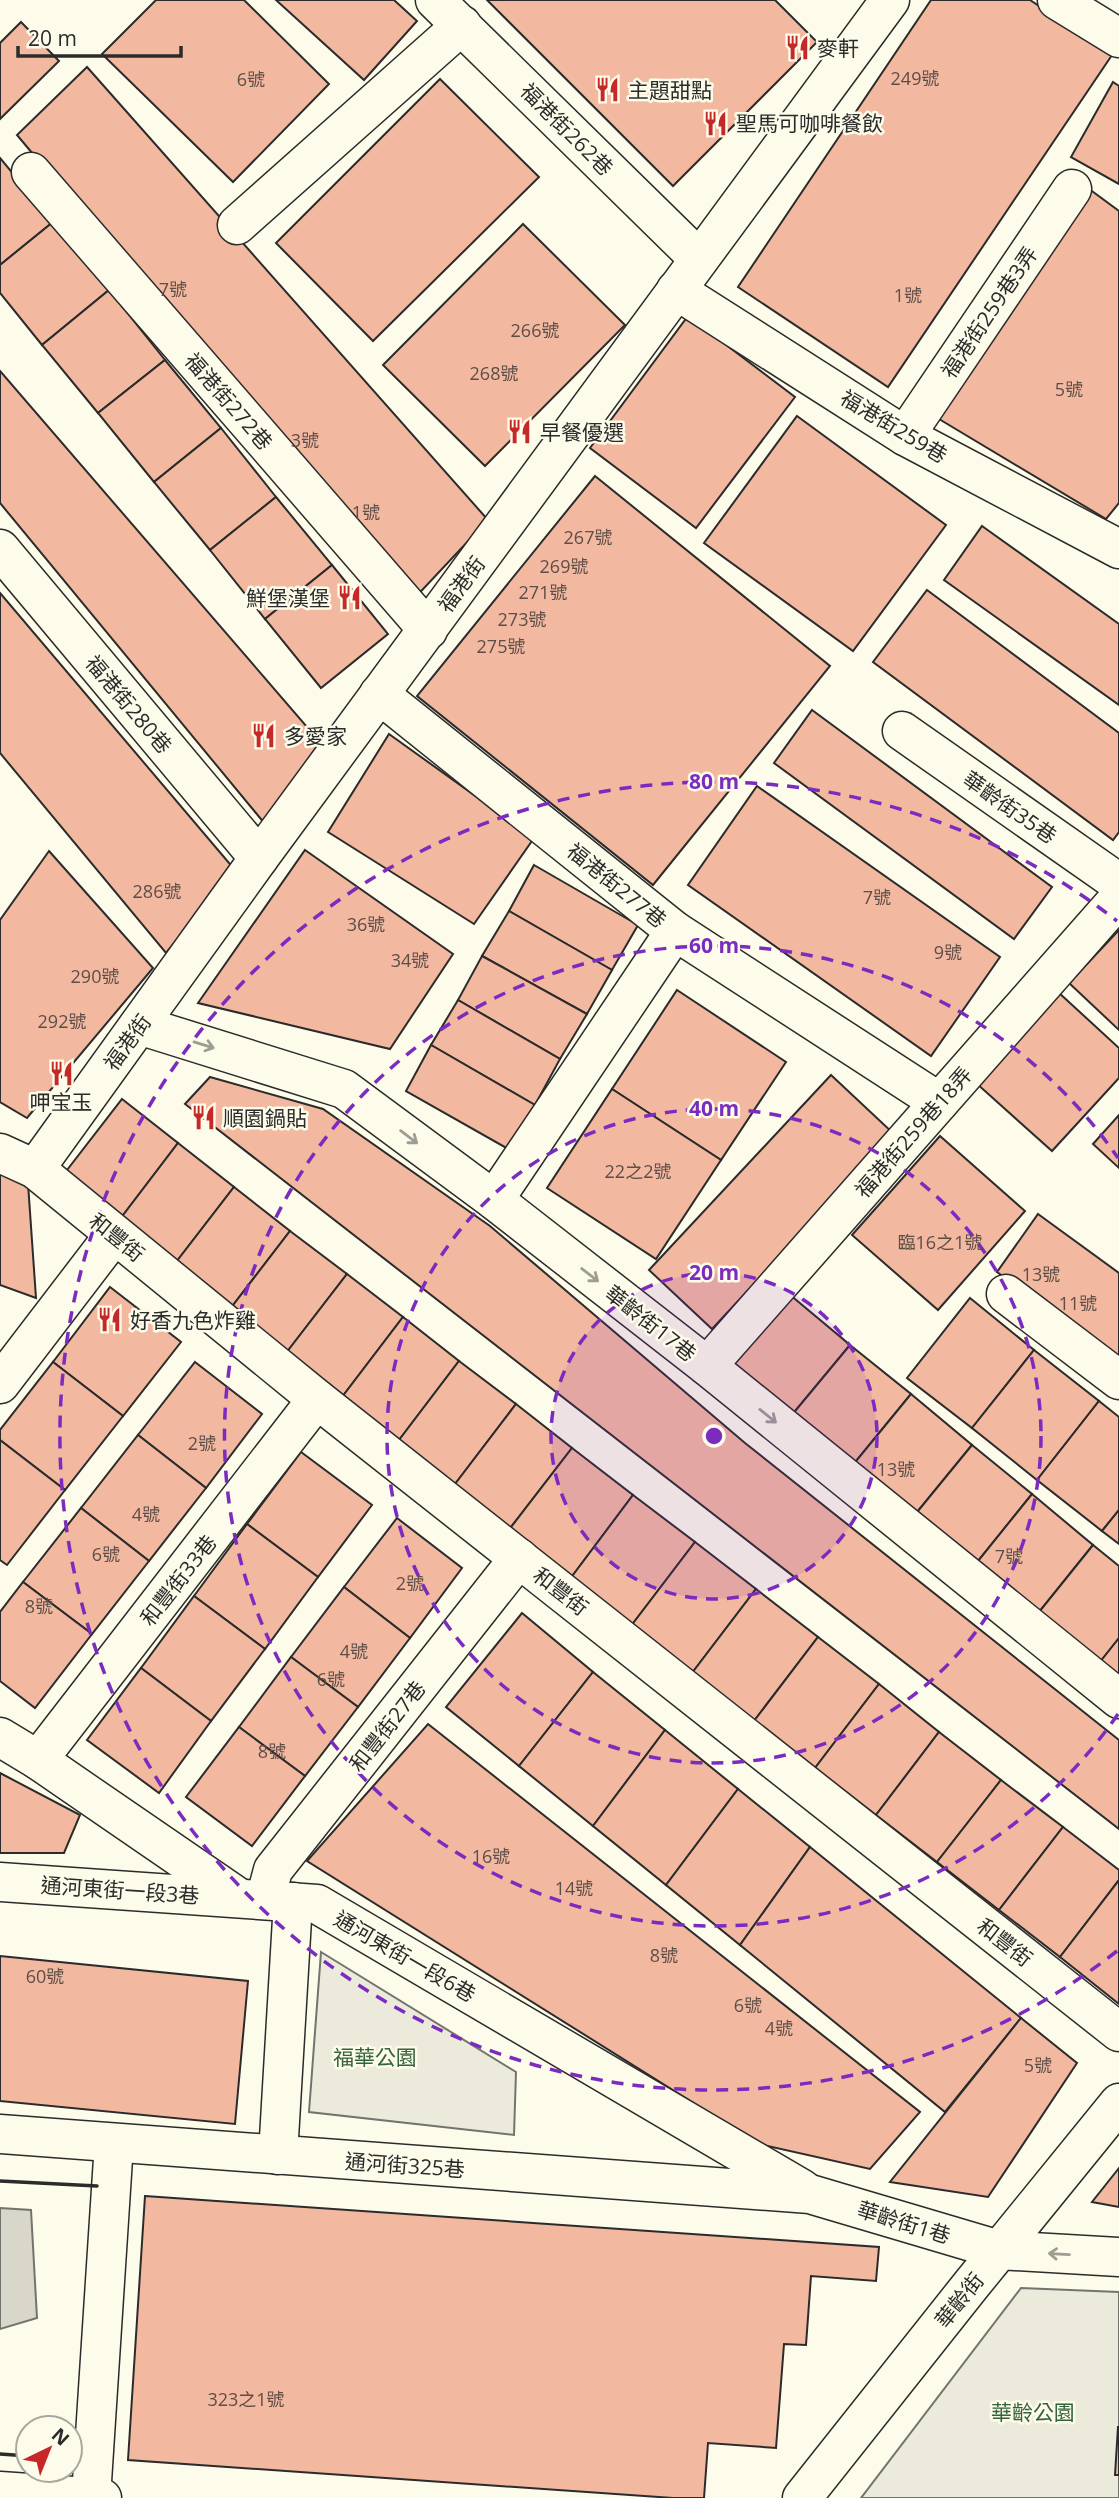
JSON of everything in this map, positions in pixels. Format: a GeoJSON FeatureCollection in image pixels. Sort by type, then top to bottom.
{"type":"FeatureCollection","features":[{"type":"Feature","properties":{"kind":"street","name":"福港街"},"geometry":{"type":"LineString","coordinates":[[35,1170],[259,858],[890,0]]}},
{"type":"Feature","properties":{"kind":"street"},"geometry":{"type":"LineString","coordinates":[[1057,0],[1119,38]]}},
{"type":"Feature","properties":{"kind":"street","name":"福港街262巷"},"geometry":{"type":"LineString","coordinates":[[448,13],[699,259]]}},
{"type":"Feature","properties":{"kind":"street"},"geometry":{"type":"LineString","coordinates":[[237,225],[448,13]]}},
{"type":"Feature","properties":{"kind":"street","name":"福港街272巷"},"geometry":{"type":"LineString","coordinates":[[31,172],[428,630]]}},
{"type":"Feature","properties":{"kind":"street","name":"福港街259巷3弄"},"geometry":{"type":"LineString","coordinates":[[905,436],[1072,189]]}},
{"type":"Feature","properties":{"kind":"street","name":"福港街259巷"},"geometry":{"type":"LineString","coordinates":[[676,290],[905,436],[1119,549]]}},
{"type":"Feature","properties":{"kind":"street","name":"福港街280巷"},"geometry":{"type":"LineString","coordinates":[[0,549],[259,858]]}},
{"type":"Feature","properties":{"kind":"street","name":"福港街277巷"},"geometry":{"type":"LineString","coordinates":[[379,694],[675,931],[939,1102]]}},
{"type":"Feature","properties":{"kind":"street","name":"華齡街35巷"},"geometry":{"type":"LineString","coordinates":[[902,730],[1119,883]]}},
{"type":"Feature","properties":{"kind":"street","name":"福港街259巷18弄"},"geometry":{"type":"LineString","coordinates":[[707,1366],[1119,898]]}},
{"type":"Feature","properties":{"kind":"street"},"geometry":{"type":"LineString","coordinates":[[494,1200],[675,931]]}},
{"type":"Feature","properties":{"kind":"street","name":"華齡街17巷"},"geometry":{"type":"LineString","coordinates":[[139,1025],[344,1089],[494,1200],[707,1366],[1119,1699]]}},
{"type":"Feature","properties":{"kind":"street","name":"和豐街"},"geometry":{"type":"LineString","coordinates":[[0,1153],[35,1170],[317,1399],[1119,2032]]}},
{"type":"Feature","properties":{"kind":"street"},"geometry":{"type":"LineString","coordinates":[[0,1384],[114,1235]]}},
{"type":"Feature","properties":{"kind":"street"},"geometry":{"type":"LineString","coordinates":[[1006,1294],[1119,1380]]}},
{"type":"Feature","properties":{"kind":"street","name":"和豐街33巷"},"geometry":{"type":"LineString","coordinates":[[38,1760],[317,1399]]}},
{"type":"Feature","properties":{"kind":"street","name":"和豐街27巷"},"geometry":{"type":"LineString","coordinates":[[278,2155],[266,1900],[273,1870],[519,1558]]}},
{"type":"Feature","properties":{"kind":"street","name":"通河東街一段6巷"},"geometry":{"type":"LineString","coordinates":[[0,1737],[266,1900],[317,1904],[810,2194]]}},
{"type":"Feature","properties":{"kind":"street","name":"通河東街一段3巷"},"geometry":{"type":"LineString","coordinates":[[0,1882],[266,1900]]}},
{"type":"Feature","properties":{"kind":"street","name":"華齡街"},"geometry":{"type":"LineString","coordinates":[[802,2498],[1119,2103]]}},
{"type":"Feature","properties":{"kind":"street","name":"通河街325巷"},"geometry":{"type":"LineString","coordinates":[[0,2134],[810,2194]]}},
{"type":"Feature","properties":{"kind":"street"},"geometry":{"type":"LineString","coordinates":[[91,2497],[114,2143]]}},
{"type":"Feature","properties":{"kind":"street","name":"華齡街1巷"},"geometry":{"type":"LineString","coordinates":[[810,2194],[999,2250],[1119,2257]]}},
{"type":"Feature","properties":{"kind":"street"},"geometry":{"type":"LineString","coordinates":[[0,2491],[102,2498]]}},
{"type":"Feature","properties":{"kind":"green space","name":"福華公園"},"geometry":{"type":"Polygon","coordinates":[[[321,1952],[516,2072],[514,2135],[309,2112],[321,1952]]]}},
{"type":"Feature","properties":{"kind":"green space","name":"華齡公園"},"geometry":{"type":"Polygon","coordinates":[[[1021,2288],[1119,2292],[1119,2498],[861,2498],[1021,2288]]]}},
{"type":"Feature","properties":{"kind":"shaded area"},"geometry":{"type":"Polygon","coordinates":[[[0,2208],[31,2210],[37,2318],[0,2329],[0,2208]]]}},
{"type":"Feature","properties":{"kind":"building"},"geometry":{"type":"Polygon","coordinates":[[[156,0],[244,0],[329,84],[233,182],[102,54],[156,0]]]}},
{"type":"Feature","properties":{"kind":"building"},"geometry":{"type":"Polygon","coordinates":[[[276,0],[394,0],[417,21],[364,80],[276,0]]]}},
{"type":"Feature","properties":{"kind":"building"},"geometry":{"type":"Polygon","coordinates":[[[487,0],[775,0],[817,42],[673,186],[487,0]]]}},
{"type":"Feature","properties":{"kind":"building"},"geometry":{"type":"Polygon","coordinates":[[[931,0],[1030,0],[1112,55],[888,387],[738,287],[931,0]]]}},
{"type":"Feature","properties":{"kind":"building"},"geometry":{"type":"Polygon","coordinates":[[[21,22],[59,61],[0,119],[0,43],[21,22]]]}},
{"type":"Feature","properties":{"kind":"building"},"geometry":{"type":"Polygon","coordinates":[[[87,67],[488,520],[410,603],[17,135],[87,67]]]}},
{"type":"Feature","properties":{"kind":"building"},"geometry":{"type":"Polygon","coordinates":[[[440,79],[539,177],[373,341],[276,243],[440,79]]]}},
{"type":"Feature","properties":{"kind":"building"},"geometry":{"type":"Polygon","coordinates":[[[1113,82],[1119,86],[1119,184],[1071,157],[1113,82]]]}},
{"type":"Feature","properties":{"kind":"building"},"geometry":{"type":"Polygon","coordinates":[[[0,158],[53,222],[0,265],[0,158]]]}},
{"type":"Feature","properties":{"kind":"building"},"geometry":{"type":"Polygon","coordinates":[[[1081,183],[1119,211],[1119,503],[1106,519],[939,419],[1081,183]]]}},
{"type":"Feature","properties":{"kind":"building"},"geometry":{"type":"Polygon","coordinates":[[[53,222],[109,290],[42,345],[0,293],[0,265],[53,222]]]}},
{"type":"Feature","properties":{"kind":"building"},"geometry":{"type":"Polygon","coordinates":[[[523,224],[625,325],[485,466],[383,365],[523,224]]]}},
{"type":"Feature","properties":{"kind":"building"},"geometry":{"type":"Polygon","coordinates":[[[109,290],[165,360],[98,413],[42,345],[109,290]]]}},
{"type":"Feature","properties":{"kind":"building"},"geometry":{"type":"Polygon","coordinates":[[[688,316],[795,397],[696,528],[590,448],[688,316]]]}},
{"type":"Feature","properties":{"kind":"building"},"geometry":{"type":"Polygon","coordinates":[[[165,360],[221,428],[154,482],[98,413],[165,360]]]}},
{"type":"Feature","properties":{"kind":"building"},"geometry":{"type":"Polygon","coordinates":[[[0,371],[320,742],[265,824],[0,503],[0,371]]]}},
{"type":"Feature","properties":{"kind":"building"},"geometry":{"type":"Polygon","coordinates":[[[797,416],[946,525],[853,651],[704,543],[797,416]]]}},
{"type":"Feature","properties":{"kind":"building"},"geometry":{"type":"Polygon","coordinates":[[[221,428],[276,497],[210,550],[154,482],[221,428]]]}},
{"type":"Feature","properties":{"kind":"building"},"geometry":{"type":"Polygon","coordinates":[[[595,476],[830,666],[653,885],[417,696],[595,476]]]}},
{"type":"Feature","properties":{"kind":"building"},"geometry":{"type":"Polygon","coordinates":[[[276,497],[332,565],[265,619],[210,550],[276,497]]]}},
{"type":"Feature","properties":{"kind":"building"},"geometry":{"type":"Polygon","coordinates":[[[982,526],[1119,624],[1119,705],[944,580],[982,526]]]}},
{"type":"Feature","properties":{"kind":"building"},"geometry":{"type":"Polygon","coordinates":[[[332,565],[388,634],[321,688],[265,619],[332,565]]]}},
{"type":"Feature","properties":{"kind":"building"},"geometry":{"type":"Polygon","coordinates":[[[927,590],[1119,733],[1119,832],[1113,840],[873,662],[927,590]]]}},
{"type":"Feature","properties":{"kind":"building"},"geometry":{"type":"Polygon","coordinates":[[[0,593],[235,870],[166,953],[0,753],[0,593]]]}},
{"type":"Feature","properties":{"kind":"building"},"geometry":{"type":"Polygon","coordinates":[[[812,710],[1052,887],[1014,939],[774,763],[812,710]]]}},
{"type":"Feature","properties":{"kind":"building"},"geometry":{"type":"Polygon","coordinates":[[[389,734],[534,838],[474,924],[328,832],[389,734]]]}},
{"type":"Feature","properties":{"kind":"building"},"geometry":{"type":"Polygon","coordinates":[[[757,786],[1000,957],[931,1056],[688,885],[757,786]]]}},
{"type":"Feature","properties":{"kind":"building"},"geometry":{"type":"Polygon","coordinates":[[[305,850],[453,954],[390,1049],[198,1003],[305,850]]]}},
{"type":"Feature","properties":{"kind":"building"},"geometry":{"type":"Polygon","coordinates":[[[49,851],[153,968],[27,1118],[0,1102],[0,920],[49,851]]]}},
{"type":"Feature","properties":{"kind":"building"},"geometry":{"type":"Polygon","coordinates":[[[534,865],[638,925],[612,970],[509,911],[534,865]]]}},
{"type":"Feature","properties":{"kind":"building"},"geometry":{"type":"Polygon","coordinates":[[[509,911],[612,970],[587,1014],[482,956],[509,911]]]}},
{"type":"Feature","properties":{"kind":"building"},"geometry":{"type":"Polygon","coordinates":[[[1119,930],[1119,1030],[1069,983],[1119,930]]]}},
{"type":"Feature","properties":{"kind":"building"},"geometry":{"type":"Polygon","coordinates":[[[482,956],[587,1014],[560,1059],[458,1000],[482,956]]]}},
{"type":"Feature","properties":{"kind":"building"},"geometry":{"type":"Polygon","coordinates":[[[677,990],[786,1062],[721,1160],[612,1089],[677,990]]]}},
{"type":"Feature","properties":{"kind":"building"},"geometry":{"type":"Polygon","coordinates":[[[1058,992],[1119,1048],[1119,1078],[1052,1151],[976,1083],[1058,992]]]}},
{"type":"Feature","properties":{"kind":"building"},"geometry":{"type":"Polygon","coordinates":[[[458,1000],[560,1059],[535,1105],[431,1045],[458,1000]]]}},
{"type":"Feature","properties":{"kind":"building"},"geometry":{"type":"Polygon","coordinates":[[[431,1045],[535,1105],[510,1150],[406,1091],[431,1045]]]}},
{"type":"Feature","properties":{"kind":"building"},"geometry":{"type":"Polygon","coordinates":[[[831,1075],[894,1134],[712,1329],[649,1270],[831,1075]]]}},
{"type":"Feature","properties":{"kind":"building"},"geometry":{"type":"Polygon","coordinates":[[[210,1077],[323,1109],[490,1226],[745,1443],[1119,1740],[1119,1829],[185,1104],[210,1077]]]}},
{"type":"Feature","properties":{"kind":"building"},"geometry":{"type":"Polygon","coordinates":[[[612,1089],[721,1160],[656,1259],[547,1188],[612,1089]]]}},
{"type":"Feature","properties":{"kind":"building"},"geometry":{"type":"Polygon","coordinates":[[[122,1099],[178,1143],[114,1227],[57,1183],[122,1099]]]}},
{"type":"Feature","properties":{"kind":"building"},"geometry":{"type":"Polygon","coordinates":[[[1119,1115],[1119,1168],[1093,1144],[1119,1115]]]}},
{"type":"Feature","properties":{"kind":"building"},"geometry":{"type":"Polygon","coordinates":[[[940,1136],[1025,1211],[938,1310],[852,1235],[940,1136]]]}},
{"type":"Feature","properties":{"kind":"building"},"geometry":{"type":"Polygon","coordinates":[[[178,1143],[234,1187],[170,1270],[114,1227],[178,1143]]]}},
{"type":"Feature","properties":{"kind":"building"},"geometry":{"type":"Polygon","coordinates":[[[0,1162],[27,1169],[36,1298],[0,1285],[0,1162]]]}},
{"type":"Feature","properties":{"kind":"building"},"geometry":{"type":"Polygon","coordinates":[[[234,1187],[290,1231],[227,1313],[170,1270],[234,1187]]]}},
{"type":"Feature","properties":{"kind":"building"},"geometry":{"type":"Polygon","coordinates":[[[1038,1214],[1119,1273],[1119,1361],[997,1272],[1038,1214]]]}},
{"type":"Feature","properties":{"kind":"building"},"geometry":{"type":"Polygon","coordinates":[[[290,1231],[347,1274],[283,1357],[227,1313],[290,1231]]]}},
{"type":"Feature","properties":{"kind":"building"},"geometry":{"type":"Polygon","coordinates":[[[347,1274],[403,1317],[339,1401],[283,1357],[347,1274]]]}},
{"type":"Feature","properties":{"kind":"building"},"geometry":{"type":"Polygon","coordinates":[[[110,1287],[181,1342],[123,1416],[53,1362],[110,1287]]]}},
{"type":"Feature","properties":{"kind":"building"},"geometry":{"type":"Polygon","coordinates":[[[789,1294],[850,1345],[791,1416],[730,1366],[789,1294]]]}},
{"type":"Feature","properties":{"kind":"building"},"geometry":{"type":"Polygon","coordinates":[[[970,1298],[1034,1350],[972,1428],[907,1378],[970,1298]]]}},
{"type":"Feature","properties":{"kind":"building"},"geometry":{"type":"Polygon","coordinates":[[[403,1317],[459,1361],[396,1444],[339,1401],[403,1317]]]}},
{"type":"Feature","properties":{"kind":"building"},"geometry":{"type":"Polygon","coordinates":[[[850,1345],[911,1394],[852,1466],[791,1416],[850,1345]]]}},
{"type":"Feature","properties":{"kind":"building"},"geometry":{"type":"Polygon","coordinates":[[[1034,1350],[1099,1401],[1037,1480],[972,1428],[1034,1350]]]}},
{"type":"Feature","properties":{"kind":"building"},"geometry":{"type":"Polygon","coordinates":[[[459,1361],[516,1404],[452,1488],[396,1444],[459,1361]]]}},
{"type":"Feature","properties":{"kind":"building"},"geometry":{"type":"Polygon","coordinates":[[[53,1362],[123,1416],[65,1490],[0,1440],[0,1430],[53,1362]]]}},
{"type":"Feature","properties":{"kind":"building"},"geometry":{"type":"Polygon","coordinates":[[[195,1362],[262,1414],[206,1488],[138,1435],[195,1362]]]}},
{"type":"Feature","properties":{"kind":"building"},"geometry":{"type":"Polygon","coordinates":[[[911,1394],[972,1445],[913,1517],[852,1466],[911,1394]]]}},
{"type":"Feature","properties":{"kind":"building"},"geometry":{"type":"Polygon","coordinates":[[[1099,1401],[1119,1417],[1119,1510],[1102,1531],[1037,1480],[1099,1401]]]}},
{"type":"Feature","properties":{"kind":"building"},"geometry":{"type":"Polygon","coordinates":[[[516,1404],[572,1448],[508,1531],[452,1488],[516,1404]]]}},
{"type":"Feature","properties":{"kind":"building"},"geometry":{"type":"Polygon","coordinates":[[[138,1435],[206,1488],[149,1561],[81,1508],[138,1435]]]}},
{"type":"Feature","properties":{"kind":"building"},"geometry":{"type":"Polygon","coordinates":[[[0,1440],[65,1490],[7,1565],[0,1560],[0,1440]]]}},
{"type":"Feature","properties":{"kind":"building"},"geometry":{"type":"Polygon","coordinates":[[[972,1445],[1032,1494],[974,1566],[913,1517],[972,1445]]]}},
{"type":"Feature","properties":{"kind":"building"},"geometry":{"type":"Polygon","coordinates":[[[572,1448],[633,1495],[570,1579],[508,1531],[572,1448]]]}},
{"type":"Feature","properties":{"kind":"building"},"geometry":{"type":"Polygon","coordinates":[[[301,1452],[372,1505],[318,1577],[247,1524],[301,1452]]]}},
{"type":"Feature","properties":{"kind":"building"},"geometry":{"type":"Polygon","coordinates":[[[1032,1494],[1093,1545],[1035,1617],[974,1566],[1032,1494]]]}},
{"type":"Feature","properties":{"kind":"building"},"geometry":{"type":"Polygon","coordinates":[[[633,1495],[695,1542],[631,1626],[570,1579],[633,1495]]]}},
{"type":"Feature","properties":{"kind":"building"},"geometry":{"type":"Polygon","coordinates":[[[81,1508],[149,1561],[92,1634],[23,1582],[81,1508]]]}},
{"type":"Feature","properties":{"kind":"building"},"geometry":{"type":"Polygon","coordinates":[[[1119,1510],[1119,1544],[1102,1531],[1119,1510]]]}},
{"type":"Feature","properties":{"kind":"building"},"geometry":{"type":"Polygon","coordinates":[[[397,1518],[462,1568],[410,1638],[344,1587],[397,1518]]]}},
{"type":"Feature","properties":{"kind":"building"},"geometry":{"type":"Polygon","coordinates":[[[247,1524],[318,1577],[265,1649],[194,1596],[247,1524]]]}},
{"type":"Feature","properties":{"kind":"building"},"geometry":{"type":"Polygon","coordinates":[[[695,1542],[756,1589],[692,1673],[631,1626],[695,1542]]]}},
{"type":"Feature","properties":{"kind":"building"},"geometry":{"type":"Polygon","coordinates":[[[1093,1545],[1119,1566],[1119,1638],[1096,1667],[1035,1617],[1093,1545]]]}},
{"type":"Feature","properties":{"kind":"building"},"geometry":{"type":"Polygon","coordinates":[[[23,1582],[92,1634],[35,1708],[0,1681],[0,1612],[23,1582]]]}},
{"type":"Feature","properties":{"kind":"building"},"geometry":{"type":"Polygon","coordinates":[[[344,1587],[410,1638],[358,1707],[291,1657],[344,1587]]]}},
{"type":"Feature","properties":{"kind":"building"},"geometry":{"type":"Polygon","coordinates":[[[756,1589],[818,1637],[754,1721],[692,1673],[756,1589]]]}},
{"type":"Feature","properties":{"kind":"building"},"geometry":{"type":"Polygon","coordinates":[[[194,1596],[265,1649],[211,1721],[141,1668],[194,1596]]]}},
{"type":"Feature","properties":{"kind":"building"},"geometry":{"type":"Polygon","coordinates":[[[522,1613],[593,1672],[519,1766],[446,1707],[522,1613]]]}},
{"type":"Feature","properties":{"kind":"building"},"geometry":{"type":"Polygon","coordinates":[[[818,1637],[879,1684],[815,1768],[754,1721],[818,1637]]]}},
{"type":"Feature","properties":{"kind":"building"},"geometry":{"type":"Polygon","coordinates":[[[1119,1638],[1119,1685],[1096,1667],[1119,1638]]]}},
{"type":"Feature","properties":{"kind":"building"},"geometry":{"type":"Polygon","coordinates":[[[291,1657],[358,1707],[305,1776],[239,1727],[291,1657]]]}},
{"type":"Feature","properties":{"kind":"building"},"geometry":{"type":"Polygon","coordinates":[[[141,1668],[211,1721],[159,1793],[87,1740],[141,1668]]]}},
{"type":"Feature","properties":{"kind":"building"},"geometry":{"type":"Polygon","coordinates":[[[593,1672],[665,1730],[593,1826],[519,1766],[593,1672]]]}},
{"type":"Feature","properties":{"kind":"building"},"geometry":{"type":"Polygon","coordinates":[[[879,1684],[939,1732],[876,1815],[815,1768],[879,1684]]]}},
{"type":"Feature","properties":{"kind":"building"},"geometry":{"type":"Polygon","coordinates":[[[428,1724],[920,2112],[870,2169],[759,2144],[307,1861],[428,1724]]]}},
{"type":"Feature","properties":{"kind":"building"},"geometry":{"type":"Polygon","coordinates":[[[239,1727],[305,1776],[252,1846],[186,1797],[239,1727]]]}},
{"type":"Feature","properties":{"kind":"building"},"geometry":{"type":"Polygon","coordinates":[[[665,1730],[738,1789],[666,1885],[593,1826],[665,1730]]]}},
{"type":"Feature","properties":{"kind":"building"},"geometry":{"type":"Polygon","coordinates":[[[939,1732],[1001,1780],[937,1862],[876,1815],[939,1732]]]}},
{"type":"Feature","properties":{"kind":"building"},"geometry":{"type":"Polygon","coordinates":[[[0,1773],[80,1815],[64,1853],[0,1853],[0,1773]]]}},
{"type":"Feature","properties":{"kind":"building"},"geometry":{"type":"Polygon","coordinates":[[[1001,1780],[1063,1827],[999,1910],[937,1862],[1001,1780]]]}},
{"type":"Feature","properties":{"kind":"building"},"geometry":{"type":"Polygon","coordinates":[[[738,1789],[810,1847],[740,1945],[666,1885],[738,1789]]]}},
{"type":"Feature","properties":{"kind":"building"},"geometry":{"type":"Polygon","coordinates":[[[1063,1827],[1119,1870],[1119,1880],[1060,1957],[999,1910],[1063,1827]]]}},
{"type":"Feature","properties":{"kind":"building"},"geometry":{"type":"Polygon","coordinates":[[[810,1847],[1021,2018],[945,2112],[740,1945],[810,1847]]]}},
{"type":"Feature","properties":{"kind":"building"},"geometry":{"type":"Polygon","coordinates":[[[1119,1880],[1119,2004],[1060,1957],[1119,1880]]]}},
{"type":"Feature","properties":{"kind":"building"},"geometry":{"type":"Polygon","coordinates":[[[0,1956],[248,1981],[235,2124],[0,2101],[0,1956]]]}},
{"type":"Feature","properties":{"kind":"building"},"geometry":{"type":"Polygon","coordinates":[[[1021,2018],[1077,2063],[988,2197],[890,2182],[1021,2018]]]}},
{"type":"Feature","properties":{"kind":"building"},"geometry":{"type":"Polygon","coordinates":[[[1119,2168],[1119,2207],[1092,2202],[1119,2168]]]}},
{"type":"Feature","properties":{"kind":"building"},"geometry":{"type":"Polygon","coordinates":[[[145,2196],[879,2247],[876,2281],[811,2276],[806,2345],[784,2344],[776,2448],[708,2443],[704,2498],[128,2460],[145,2196]]]}},
{"type":"Feature","properties":{"kind":"building"},"geometry":{"type":"Polygon","coordinates":[[[1118,2427],[1119,2475],[1115,2475],[1118,2427]]]}},
{"type":"Feature","properties":{"kind":"wall"},"geometry":{"type":"LineString","coordinates":[[0,2181],[97,2186]]}},
{"type":"Feature","properties":{"kind":"wall"},"geometry":{"type":"LineString","coordinates":[[0,2454],[14,2455]]}},
{"type":"Feature","properties":{"kind":"place","name":"麥軒"},"geometry":{"type":"Point","coordinates":[797,48]}},
{"type":"Feature","properties":{"kind":"place","name":"主題甜點"},"geometry":{"type":"Point","coordinates":[608,90]}},
{"type":"Feature","properties":{"kind":"place","name":"聖馬可咖啡餐飲"},"geometry":{"type":"Point","coordinates":[716,123]}},
{"type":"Feature","properties":{"kind":"place","name":"早餐優選"},"geometry":{"type":"Point","coordinates":[520,432]}},
{"type":"Feature","properties":{"kind":"place","name":"鮮堡漢堡"},"geometry":{"type":"Point","coordinates":[350,598]}},
{"type":"Feature","properties":{"kind":"place","name":"多愛家"},"geometry":{"type":"Point","coordinates":[264,736]}},
{"type":"Feature","properties":{"kind":"place","name":"呷宝玉"},"geometry":{"type":"Point","coordinates":[61,1073]}},
{"type":"Feature","properties":{"kind":"place","name":"順園鍋貼"},"geometry":{"type":"Point","coordinates":[203,1118]}},
{"type":"Feature","properties":{"kind":"place","name":"好香九色炸雞"},"geometry":{"type":"Point","coordinates":[110,1320]}}]}
